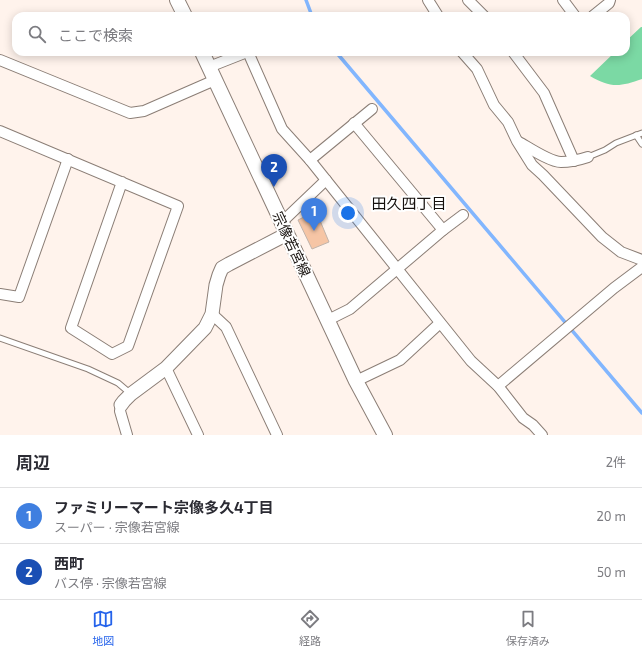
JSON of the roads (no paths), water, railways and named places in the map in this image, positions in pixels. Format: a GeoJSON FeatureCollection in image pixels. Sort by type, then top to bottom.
{"type":"FeatureCollection","features":[{"type":"Feature","properties":{"kind":"main road"},"geometry":{"type":"LineString","coordinates":[[177,0],[183,12]]}},
{"type":"Feature","properties":{"kind":"main road","name":"宗像若宮線"},"geometry":{"type":"LineString","coordinates":[[204,56],[356,381],[385,435]]}},
{"type":"Feature","properties":{"kind":"street"},"geometry":{"type":"LineString","coordinates":[[428,0],[436,12]]}},
{"type":"Feature","properties":{"kind":"street"},"geometry":{"type":"LineString","coordinates":[[468,0],[480,12]]}},
{"type":"Feature","properties":{"kind":"street"},"geometry":{"type":"LineString","coordinates":[[563,0],[572,12]]}},
{"type":"Feature","properties":{"kind":"street"},"geometry":{"type":"LineString","coordinates":[[598,12],[610,3],[610,0]]}},
{"type":"Feature","properties":{"kind":"street"},"geometry":{"type":"LineString","coordinates":[[209,67],[237,56]]}},
{"type":"Feature","properties":{"kind":"street"},"geometry":{"type":"LineString","coordinates":[[249,56],[282,129],[310,160],[471,361],[498,386],[523,418],[533,425],[542,435]]}},
{"type":"Feature","properties":{"kind":"street"},"geometry":{"type":"LineString","coordinates":[[466,56],[477,69],[494,105],[508,122],[517,141],[532,165],[602,237],[621,252],[642,260]]}},
{"type":"Feature","properties":{"kind":"street"},"geometry":{"type":"LineString","coordinates":[[516,56],[544,93],[574,161]]}},
{"type":"Feature","properties":{"kind":"street"},"geometry":{"type":"LineString","coordinates":[[0,60],[130,113],[144,111],[215,80]]}},
{"type":"Feature","properties":{"kind":"street"},"geometry":{"type":"LineString","coordinates":[[310,160],[372,109]]}},
{"type":"Feature","properties":{"kind":"street"},"geometry":{"type":"LineString","coordinates":[[354,124],[443,230]]}},
{"type":"Feature","properties":{"kind":"street"},"geometry":{"type":"LineString","coordinates":[[0,131],[68,159],[122,182],[178,206],[128,346],[112,354],[71,328],[122,182]]}},
{"type":"Feature","properties":{"kind":"street"},"geometry":{"type":"LineString","coordinates":[[517,141],[540,155],[559,163],[588,157]]}},
{"type":"Feature","properties":{"kind":"street"},"geometry":{"type":"LineString","coordinates":[[0,294],[19,297],[68,159]]}},
{"type":"Feature","properties":{"kind":"street"},"geometry":{"type":"LineString","coordinates":[[127,435],[120,411],[121,406],[131,394],[166,368],[205,328],[212,314],[218,274],[222,268],[284,228],[326,180]]}},
{"type":"Feature","properties":{"kind":"street"},"geometry":{"type":"LineString","coordinates":[[328,320],[350,309],[443,230],[463,215]]}},
{"type":"Feature","properties":{"kind":"street"},"geometry":{"type":"LineString","coordinates":[[498,386],[614,288],[642,267]]}},
{"type":"Feature","properties":{"kind":"street"},"geometry":{"type":"LineString","coordinates":[[212,314],[226,328],[277,435]]}},
{"type":"Feature","properties":{"kind":"street"},"geometry":{"type":"LineString","coordinates":[[356,381],[400,360],[440,323]]}},
{"type":"Feature","properties":{"kind":"street"},"geometry":{"type":"LineString","coordinates":[[166,368],[198,435]]}},
{"type":"Feature","properties":{"kind":"lane"},"geometry":{"type":"LineString","coordinates":[[588,157],[605,150],[616,143],[642,133]]}},
{"type":"Feature","properties":{"kind":"lane"},"geometry":{"type":"LineString","coordinates":[[636,135],[642,144]]}},
{"type":"Feature","properties":{"kind":"lane"},"geometry":{"type":"LineString","coordinates":[[0,338],[88,370],[118,383],[131,394]]}},
{"type":"Feature","properties":{"kind":"waterway"},"geometry":{"type":"LineString","coordinates":[[306,0],[310,12]]}},
{"type":"Feature","properties":{"kind":"waterway"},"geometry":{"type":"LineString","coordinates":[[339,56],[642,413]]}},
{"type":"Feature","properties":{"kind":"place","name":"西町"},"geometry":{"type":"Point","coordinates":[274,187]}},
{"type":"Feature","properties":{"kind":"place","name":"ファミリーマート宗像多久4丁目"},"geometry":{"type":"Point","coordinates":[314,231]}},
{"type":"Feature","properties":{"kind":"district","name":"田久四丁目"},"geometry":{"type":"Point","coordinates":[409,203]}}]}
